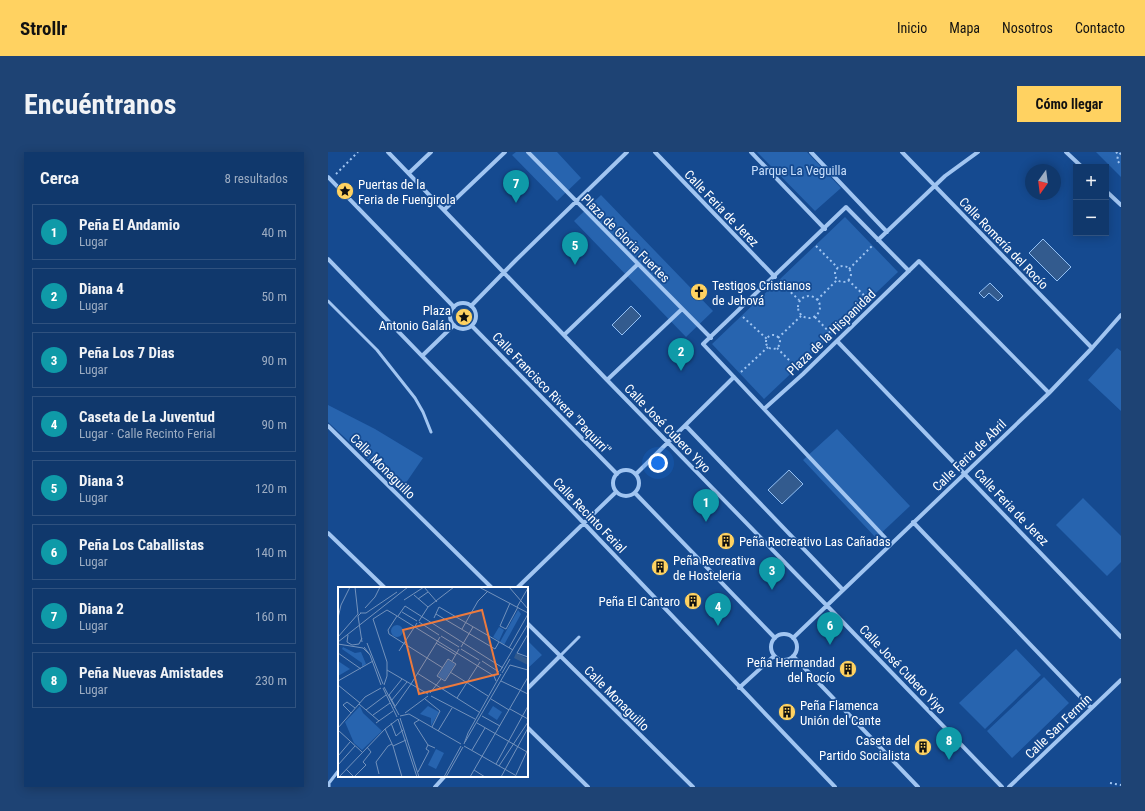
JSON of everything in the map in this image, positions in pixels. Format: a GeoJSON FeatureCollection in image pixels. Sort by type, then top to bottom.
{"type":"FeatureCollection","features":[{"type":"Feature","properties":{"kind":"street","name":"Calle José Cubero Yiyo"},"geometry":{"type":"LineString","coordinates":[[388,152],[1002,787]]}},
{"type":"Feature","properties":{"kind":"street"},"geometry":{"type":"LineString","coordinates":[[409,174],[431,152]]}},
{"type":"Feature","properties":{"kind":"street"},"geometry":{"type":"LineString","coordinates":[[444,210],[505,152]]}},
{"type":"Feature","properties":{"kind":"street","name":"Plaza de Gloria Fuertes"},"geometry":{"type":"LineString","coordinates":[[528,152],[711,338]]}},
{"type":"Feature","properties":{"kind":"street"},"geometry":{"type":"LineString","coordinates":[[471,306],[627,152]]}},
{"type":"Feature","properties":{"kind":"street","name":"Calle Feria de Jerez"},"geometry":{"type":"LineString","coordinates":[[655,152],[775,277]]}},
{"type":"Feature","properties":{"kind":"street"},"geometry":{"type":"LineString","coordinates":[[751,152],[825,228]]}},
{"type":"Feature","properties":{"kind":"street"},"geometry":{"type":"LineString","coordinates":[[811,152],[887,232]]}},
{"type":"Feature","properties":{"kind":"street","name":"Calle Romería del Rocío"},"geometry":{"type":"LineString","coordinates":[[902,152],[1092,348]]}},
{"type":"Feature","properties":{"kind":"street"},"geometry":{"type":"LineString","coordinates":[[878,240],[945,176],[978,152]]}},
{"type":"Feature","properties":{"kind":"street"},"geometry":{"type":"LineString","coordinates":[[1066,152],[1079,164]]}},
{"type":"Feature","properties":{"kind":"street"},"geometry":{"type":"LineString","coordinates":[[329,178],[454,307]]}},
{"type":"Feature","properties":{"kind":"street"},"geometry":{"type":"LineString","coordinates":[[1109,194],[1121,205]]}},
{"type":"Feature","properties":{"kind":"street"},"geometry":{"type":"LineString","coordinates":[[890,544],[704,344],[739,312],[846,207],[909,271],[919,261],[1049,394]]}},
{"type":"Feature","properties":{"kind":"street","name":"Calle Recinto Ferial"},"geometry":{"type":"LineString","coordinates":[[328,259],[584,523],[739,688],[835,787]]}},
{"type":"Feature","properties":{"kind":"street"},"geometry":{"type":"LineString","coordinates":[[564,335],[638,264]]}},
{"type":"Feature","properties":{"kind":"street","name":"Plaza de la Hispanidad"},"geometry":{"type":"LineString","coordinates":[[764,409],[803,374],[909,271]]}},
{"type":"Feature","properties":{"kind":"street"},"geometry":{"type":"LineString","coordinates":[[462,303],[471,306],[477,315],[475,323],[465,330],[457,328],[450,318],[454,307],[462,303]]}},
{"type":"Feature","properties":{"kind":"street"},"geometry":{"type":"LineString","coordinates":[[607,380],[682,309]]}},
{"type":"Feature","properties":{"kind":"street","name":"Calle Feria de Abril"},"geometry":{"type":"LineString","coordinates":[[794,638],[890,544],[1049,394],[1121,315]]}},
{"type":"Feature","properties":{"kind":"street"},"geometry":{"type":"LineString","coordinates":[[422,356],[454,325]]}},
{"type":"Feature","properties":{"kind":"street","name":"Calle Francisco Rivera \"Paquirri\""},"geometry":{"type":"LineString","coordinates":[[472,326],[617,474]]}},
{"type":"Feature","properties":{"kind":"street","name":"Calle Feria de Jerez"},"geometry":{"type":"LineString","coordinates":[[837,341],[1121,637]]}},
{"type":"Feature","properties":{"kind":"street"},"geometry":{"type":"LineString","coordinates":[[636,474],[734,377]]}},
{"type":"Feature","properties":{"kind":"street","name":"Calle Monaguillo"},"geometry":{"type":"LineString","coordinates":[[328,426],[491,587]]}},
{"type":"Feature","properties":{"kind":"street"},"geometry":{"type":"LineString","coordinates":[[686,426],[843,590]]}},
{"type":"Feature","properties":{"kind":"street"},"geometry":{"type":"LineString","coordinates":[[624,470],[628,470],[636,474],[639,486],[635,493],[632,495],[623,496],[616,492],[613,481],[617,474],[624,470]]}},
{"type":"Feature","properties":{"kind":"street"},"geometry":{"type":"LineString","coordinates":[[518,587],[616,492]]}},
{"type":"Feature","properties":{"kind":"street"},"geometry":{"type":"LineString","coordinates":[[635,493],[775,638]]}},
{"type":"Feature","properties":{"kind":"street"},"geometry":{"type":"LineString","coordinates":[[913,522],[1091,708]]}},
{"type":"Feature","properties":{"kind":"street"},"geometry":{"type":"LineString","coordinates":[[328,533],[384,587]]}},
{"type":"Feature","properties":{"kind":"street","name":"Calle Monaguillo"},"geometry":{"type":"LineString","coordinates":[[528,624],[693,787]]}},
{"type":"Feature","properties":{"kind":"street"},"geometry":{"type":"LineString","coordinates":[[786,634],[794,638],[797,649],[790,659],[781,660],[774,656],[771,649],[772,641],[775,638],[778,635],[786,634]]}},
{"type":"Feature","properties":{"kind":"street"},"geometry":{"type":"LineString","coordinates":[[528,688],[560,656]]}},
{"type":"Feature","properties":{"kind":"street"},"geometry":{"type":"LineString","coordinates":[[739,688],[774,656]]}},
{"type":"Feature","properties":{"kind":"street"},"geometry":{"type":"LineString","coordinates":[[793,656],[918,787]]}},
{"type":"Feature","properties":{"kind":"street","name":"Calle San Fermín"},"geometry":{"type":"LineString","coordinates":[[1009,787],[1121,680]]}},
{"type":"Feature","properties":{"kind":"street"},"geometry":{"type":"LineString","coordinates":[[528,728],[588,787]]}},
{"type":"Feature","properties":{"kind":"street"},"geometry":{"type":"LineString","coordinates":[[435,787],[444,777]]}},
{"type":"Feature","properties":{"kind":"lane"},"geometry":{"type":"LineString","coordinates":[[328,302],[377,350],[410,392],[423,412],[431,432]]}},
{"type":"Feature","properties":{"kind":"lane"},"geometry":{"type":"LineString","coordinates":[[560,656],[579,636]]}},
{"type":"Feature","properties":{"kind":"lane"},"geometry":{"type":"LineString","coordinates":[[329,787],[329,783],[338,771]]}},
{"type":"Feature","properties":{"kind":"path"},"geometry":{"type":"LineString","coordinates":[[329,178],[358,152]]}},
{"type":"Feature","properties":{"kind":"path"},"geometry":{"type":"LineString","coordinates":[[1116,152],[1120,154],[1117,160],[1121,165]]}},
{"type":"Feature","properties":{"kind":"path"},"geometry":{"type":"LineString","coordinates":[[849,269],[878,240]]}},
{"type":"Feature","properties":{"kind":"path"},"geometry":{"type":"LineString","coordinates":[[811,242],[838,268]]}},
{"type":"Feature","properties":{"kind":"path"},"geometry":{"type":"LineString","coordinates":[[845,266],[849,269],[851,274],[848,280],[842,282],[838,279],[835,272],[838,268],[845,266]]}},
{"type":"Feature","properties":{"kind":"path"},"geometry":{"type":"LineString","coordinates":[[775,277],[799,300]]}},
{"type":"Feature","properties":{"kind":"path"},"geometry":{"type":"LineString","coordinates":[[817,300],[838,279]]}},
{"type":"Feature","properties":{"kind":"path"},"geometry":{"type":"LineString","coordinates":[[848,280],[874,305]]}},
{"type":"Feature","properties":{"kind":"path"},"geometry":{"type":"LineString","coordinates":[[806,296],[811,296],[817,300],[820,305],[820,310],[815,317],[805,318],[801,316],[797,308],[799,300],[806,296]]}},
{"type":"Feature","properties":{"kind":"path"},"geometry":{"type":"LineString","coordinates":[[739,312],[767,340],[766,342],[768,347]]}},
{"type":"Feature","properties":{"kind":"path"},"geometry":{"type":"LineString","coordinates":[[778,338],[801,316]]}},
{"type":"Feature","properties":{"kind":"path"},"geometry":{"type":"LineString","coordinates":[[815,317],[837,341]]}},
{"type":"Feature","properties":{"kind":"path"},"geometry":{"type":"LineString","coordinates":[[767,340],[770,336],[778,338]]}},
{"type":"Feature","properties":{"kind":"path"},"geometry":{"type":"LineString","coordinates":[[777,348],[780,344],[778,338]]}},
{"type":"Feature","properties":{"kind":"path"},"geometry":{"type":"LineString","coordinates":[[768,347],[772,349],[777,348]]}},
{"type":"Feature","properties":{"kind":"path"},"geometry":{"type":"LineString","coordinates":[[734,377],[768,347]]}},
{"type":"Feature","properties":{"kind":"path"},"geometry":{"type":"LineString","coordinates":[[777,348],[803,374]]}},
{"type":"Feature","properties":{"kind":"path"},"geometry":{"type":"LineString","coordinates":[[1110,783],[1121,785]]}},
{"type":"Feature","properties":{"kind":"green space"},"geometry":{"type":"Polygon","coordinates":[[[516,152],[557,152],[581,178],[557,201],[512,155],[516,152]]]}},
{"type":"Feature","properties":{"kind":"green space","name":"Parque La Veguilla"},"geometry":{"type":"Polygon","coordinates":[[[757,152],[807,152],[841,188],[815,211],[757,152]]]}},
{"type":"Feature","properties":{"kind":"green space"},"geometry":{"type":"Polygon","coordinates":[[[1096,152],[1121,152],[1121,177],[1109,164],[1096,152]]]}},
{"type":"Feature","properties":{"kind":"green space"},"geometry":{"type":"Polygon","coordinates":[[[601,195],[713,311],[686,337],[574,221],[601,195]]]}},
{"type":"Feature","properties":{"kind":"green space"},"geometry":{"type":"Polygon","coordinates":[[[845,217],[898,272],[764,399],[712,344],[845,217]]]}},
{"type":"Feature","properties":{"kind":"green space"},"geometry":{"type":"Polygon","coordinates":[[[1117,348],[1121,351],[1121,411],[1088,380],[1117,348]]]}},
{"type":"Feature","properties":{"kind":"green space"},"geometry":{"type":"Polygon","coordinates":[[[328,405],[375,429],[423,458],[401,490],[328,422],[328,405]]]}},
{"type":"Feature","properties":{"kind":"green space"},"geometry":{"type":"Polygon","coordinates":[[[837,429],[910,506],[876,538],[803,460],[837,429]]]}},
{"type":"Feature","properties":{"kind":"green space"},"geometry":{"type":"Polygon","coordinates":[[[1083,498],[1121,536],[1121,562],[1107,576],[1056,525],[1083,498]]]}},
{"type":"Feature","properties":{"kind":"green space"},"geometry":{"type":"Polygon","coordinates":[[[528,641],[542,655],[528,668],[528,641]]]}},
{"type":"Feature","properties":{"kind":"green space"},"geometry":{"type":"Polygon","coordinates":[[[1016,649],[1041,675],[985,729],[959,703],[1016,649]]]}},
{"type":"Feature","properties":{"kind":"green space"},"geometry":{"type":"Polygon","coordinates":[[[1044,677],[1069,703],[1012,758],[987,731],[1044,677]]]}},
{"type":"Feature","properties":{"kind":"shaded area"},"geometry":{"type":"Polygon","coordinates":[[[1043,239],[1071,267],[1057,281],[1029,253],[1043,239]]]}},
{"type":"Feature","properties":{"kind":"shaded area"},"geometry":{"type":"Polygon","coordinates":[[[990,283],[1003,296],[998,301],[989,293],[984,298],[979,293],[990,283]]]}},
{"type":"Feature","properties":{"kind":"shaded area"},"geometry":{"type":"Polygon","coordinates":[[[631,306],[641,316],[622,335],[612,325],[631,306]]]}},
{"type":"Feature","properties":{"kind":"shaded area"},"geometry":{"type":"Polygon","coordinates":[[[789,470],[803,484],[782,504],[768,490],[789,470]]]}},
{"type":"Feature","properties":{"kind":"place","name":"Puertas de la Feria de Fuengirola"},"geometry":{"type":"Point","coordinates":[345,191]}},
{"type":"Feature","properties":{"kind":"place","name":"Diana 2"},"geometry":{"type":"Point","coordinates":[516,203]}},
{"type":"Feature","properties":{"kind":"place","name":"Diana 3"},"geometry":{"type":"Point","coordinates":[575,265]}},
{"type":"Feature","properties":{"kind":"place","name":"Testigos Cristianos de Jehová"},"geometry":{"type":"Point","coordinates":[699,292]}},
{"type":"Feature","properties":{"kind":"place","name":"Plaza Antonio Galán"},"geometry":{"type":"Point","coordinates":[464,317]}},
{"type":"Feature","properties":{"kind":"place","name":"Diana 4"},"geometry":{"type":"Point","coordinates":[681,371]}},
{"type":"Feature","properties":{"kind":"place","name":"Peña El Andamio"},"geometry":{"type":"Point","coordinates":[706,522]}},
{"type":"Feature","properties":{"kind":"place","name":"Peña Recreativo Las Cañadas"},"geometry":{"type":"Point","coordinates":[726,541]}},
{"type":"Feature","properties":{"kind":"place","name":"Peña Recreativa de Hosteleria"},"geometry":{"type":"Point","coordinates":[660,567]}},
{"type":"Feature","properties":{"kind":"place","name":"Peña Los 7 Dias"},"geometry":{"type":"Point","coordinates":[772,590]}},
{"type":"Feature","properties":{"kind":"place","name":"Peña El Cantaro"},"geometry":{"type":"Point","coordinates":[693,601]}},
{"type":"Feature","properties":{"kind":"place","name":"Caseta de La Juventud"},"geometry":{"type":"Point","coordinates":[718,626]}},
{"type":"Feature","properties":{"kind":"place","name":"Peña Los Caballistas"},"geometry":{"type":"Point","coordinates":[830,645]}},
{"type":"Feature","properties":{"kind":"place","name":"Peña Hermandad del Rocío"},"geometry":{"type":"Point","coordinates":[848,669]}},
{"type":"Feature","properties":{"kind":"place","name":"Peña Flamenca Unión del Cante"},"geometry":{"type":"Point","coordinates":[787,712]}},
{"type":"Feature","properties":{"kind":"place","name":"Caseta del Partido Socialista"},"geometry":{"type":"Point","coordinates":[923,747]}},
{"type":"Feature","properties":{"kind":"place","name":"Peña Nuevas Amistades"},"geometry":{"type":"Point","coordinates":[949,760]}}]}
